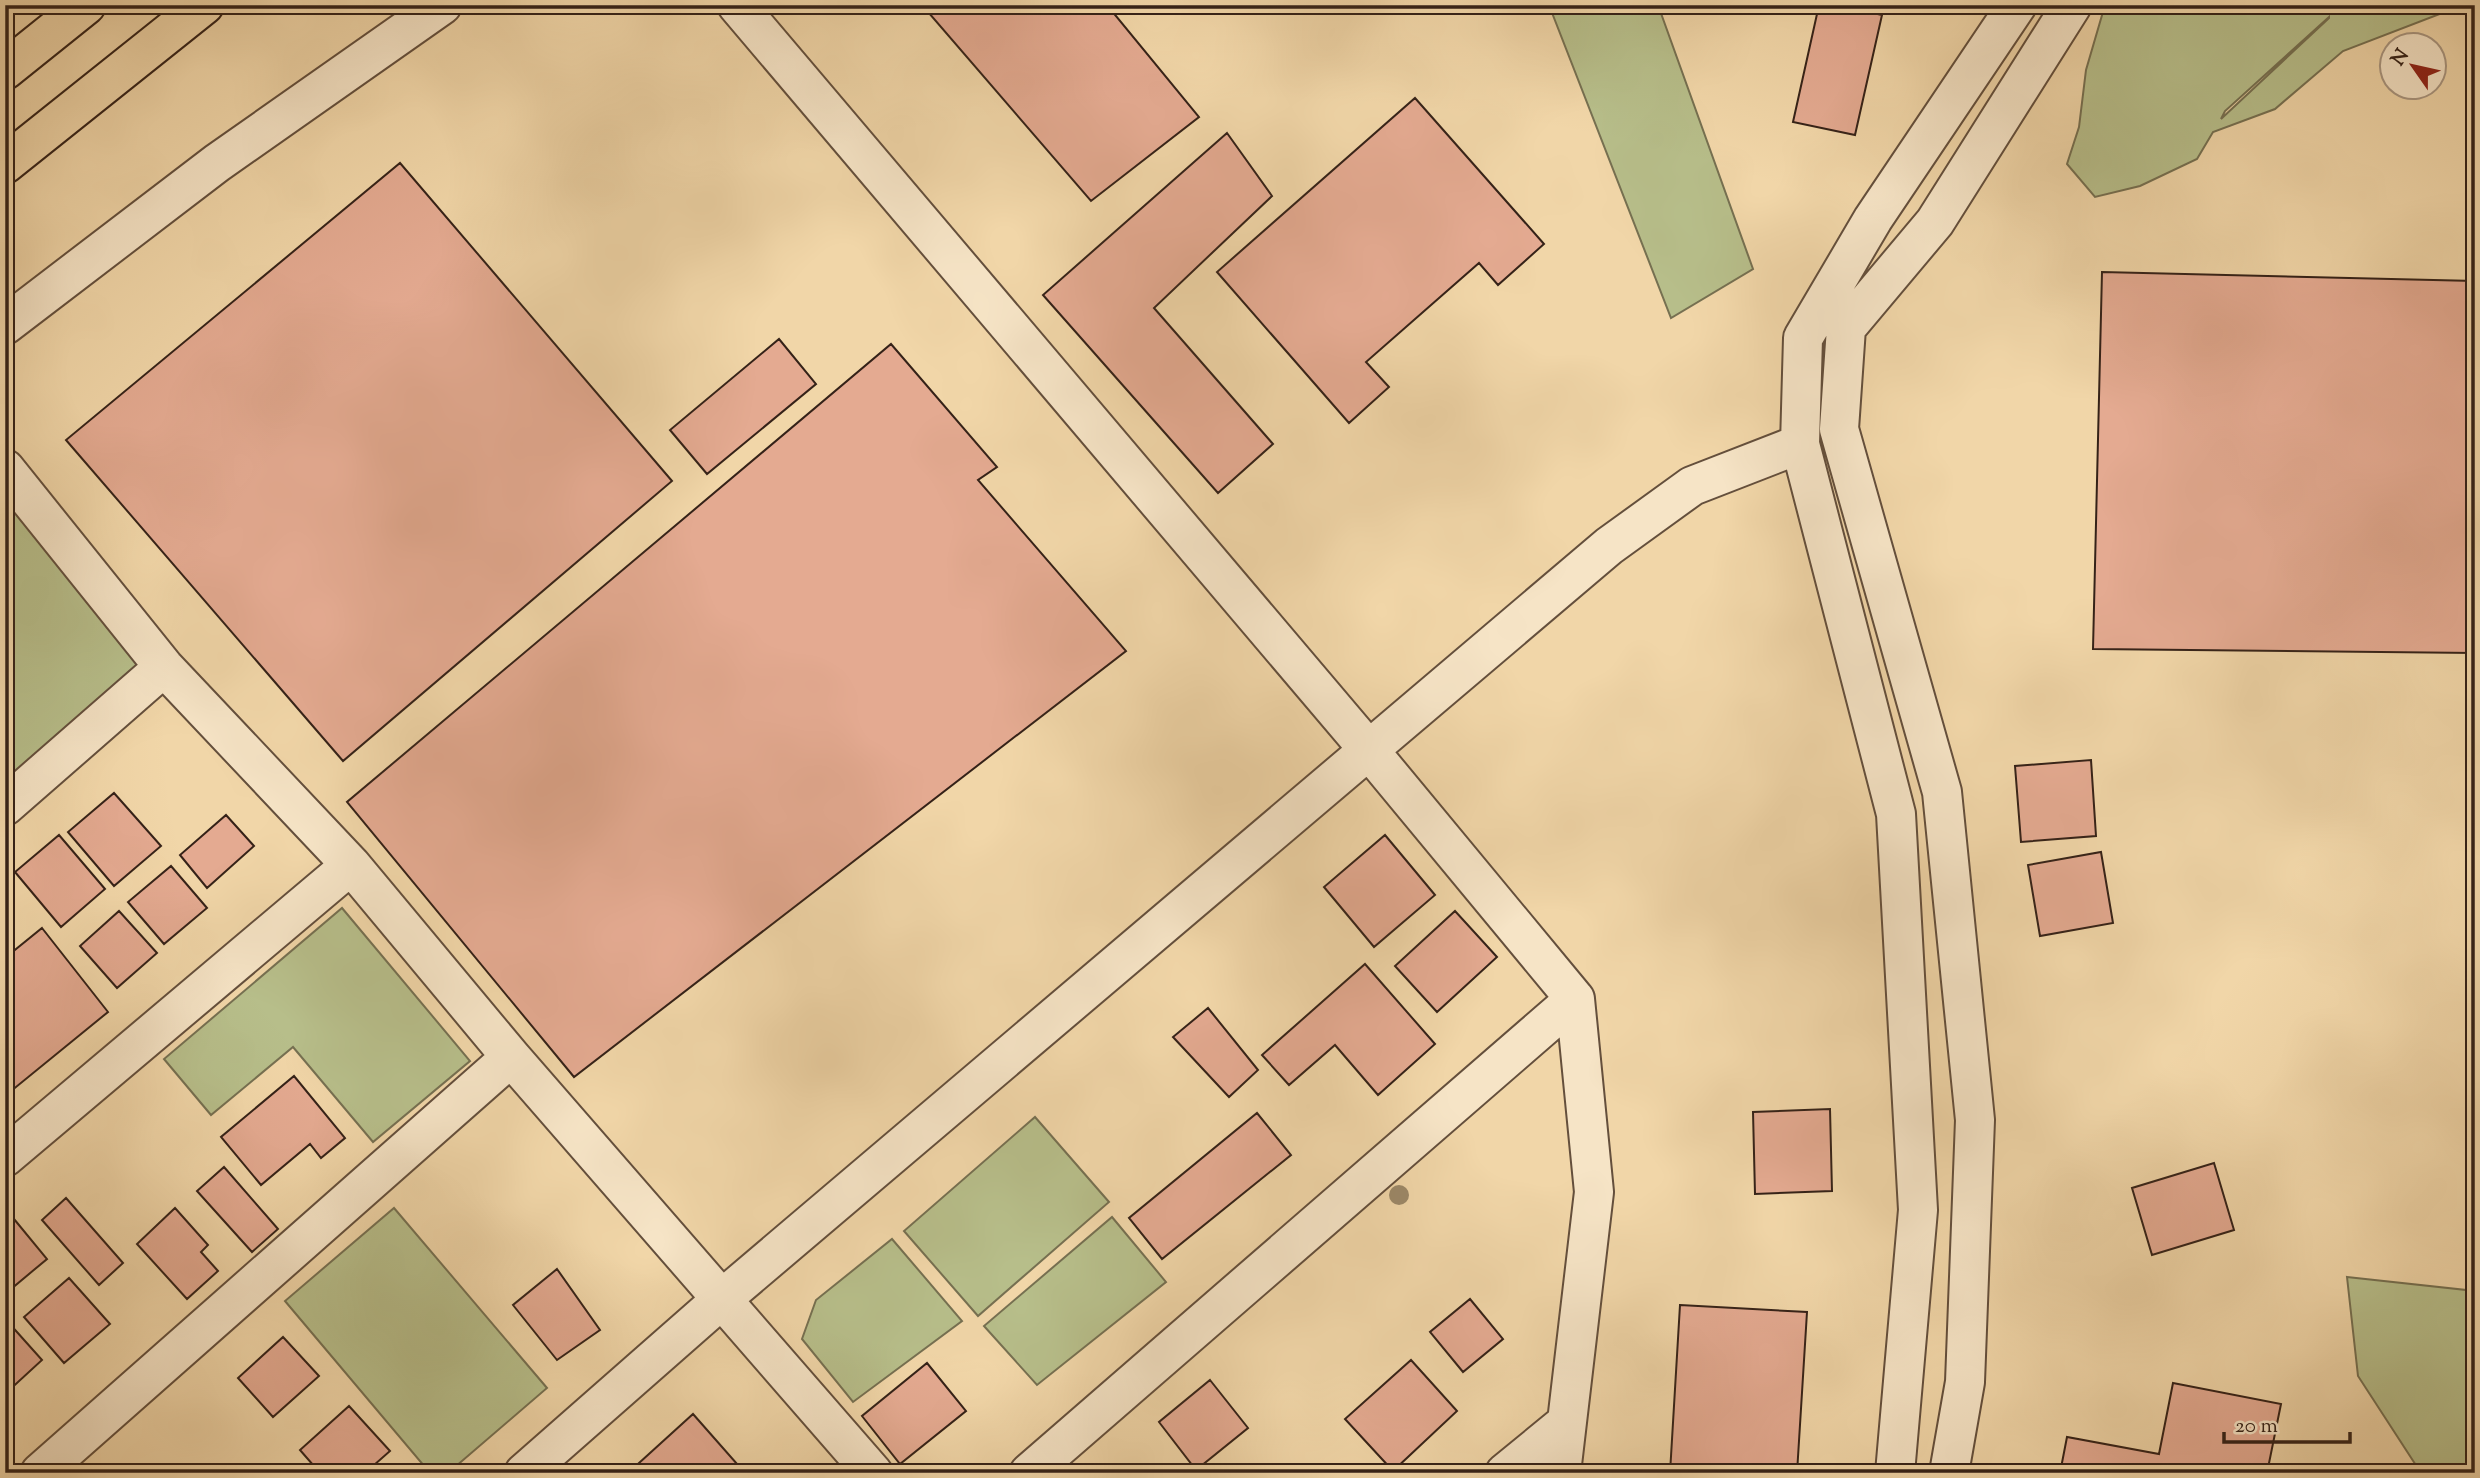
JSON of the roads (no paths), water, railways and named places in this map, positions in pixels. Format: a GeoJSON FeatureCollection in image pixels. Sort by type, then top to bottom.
{"type":"FeatureCollection","features":[{"type":"Feature","properties":{"kind":"highway"},"geometry":{"type":"LineString","coordinates":[[5,70],[86,5]]}},
{"type":"Feature","properties":{"kind":"highway"},"geometry":{"type":"LineString","coordinates":[[5,164],[204,5]]}},
{"type":"Feature","properties":{"kind":"street"},"geometry":{"type":"LineString","coordinates":[[5,325],[218,163],[442,5]]}},
{"type":"Feature","properties":{"kind":"street"},"geometry":{"type":"LineString","coordinates":[[737,5],[1368,749],[1575,999],[1594,1192],[1561,1473]]}},
{"type":"Feature","properties":{"kind":"street"},"geometry":{"type":"LineString","coordinates":[[1895,1473],[1918,1210],[1896,814],[1800,444],[1803,338],[1873,219],[2017,5]]}},
{"type":"Feature","properties":{"kind":"street"},"geometry":{"type":"LineString","coordinates":[[1949,1473],[1965,1382],[1975,1120],[1942,792],[1839,429],[1846,328],[1934,222],[2072,5]]}},
{"type":"Feature","properties":{"kind":"street"},"geometry":{"type":"LineString","coordinates":[[524,1473],[722,1299],[1609,546],[1692,486],[1800,444]]}},
{"type":"Feature","properties":{"kind":"street"},"geometry":{"type":"LineString","coordinates":[[5,469],[164,667],[351,865],[511,1057],[873,1473]]}},
{"type":"Feature","properties":{"kind":"street"},"geometry":{"type":"LineString","coordinates":[[5,806],[164,667]]}},
{"type":"Feature","properties":{"kind":"street"},"geometry":{"type":"LineString","coordinates":[[5,1157],[351,865]]}},
{"type":"Feature","properties":{"kind":"street"},"geometry":{"type":"LineString","coordinates":[[1029,1473],[1575,999]]}},
{"type":"Feature","properties":{"kind":"street"},"geometry":{"type":"LineString","coordinates":[[40,1473],[511,1057]]}},
{"type":"Feature","properties":{"kind":"street"},"geometry":{"type":"LineString","coordinates":[[1505,1473],[1566,1423]]}}]}
